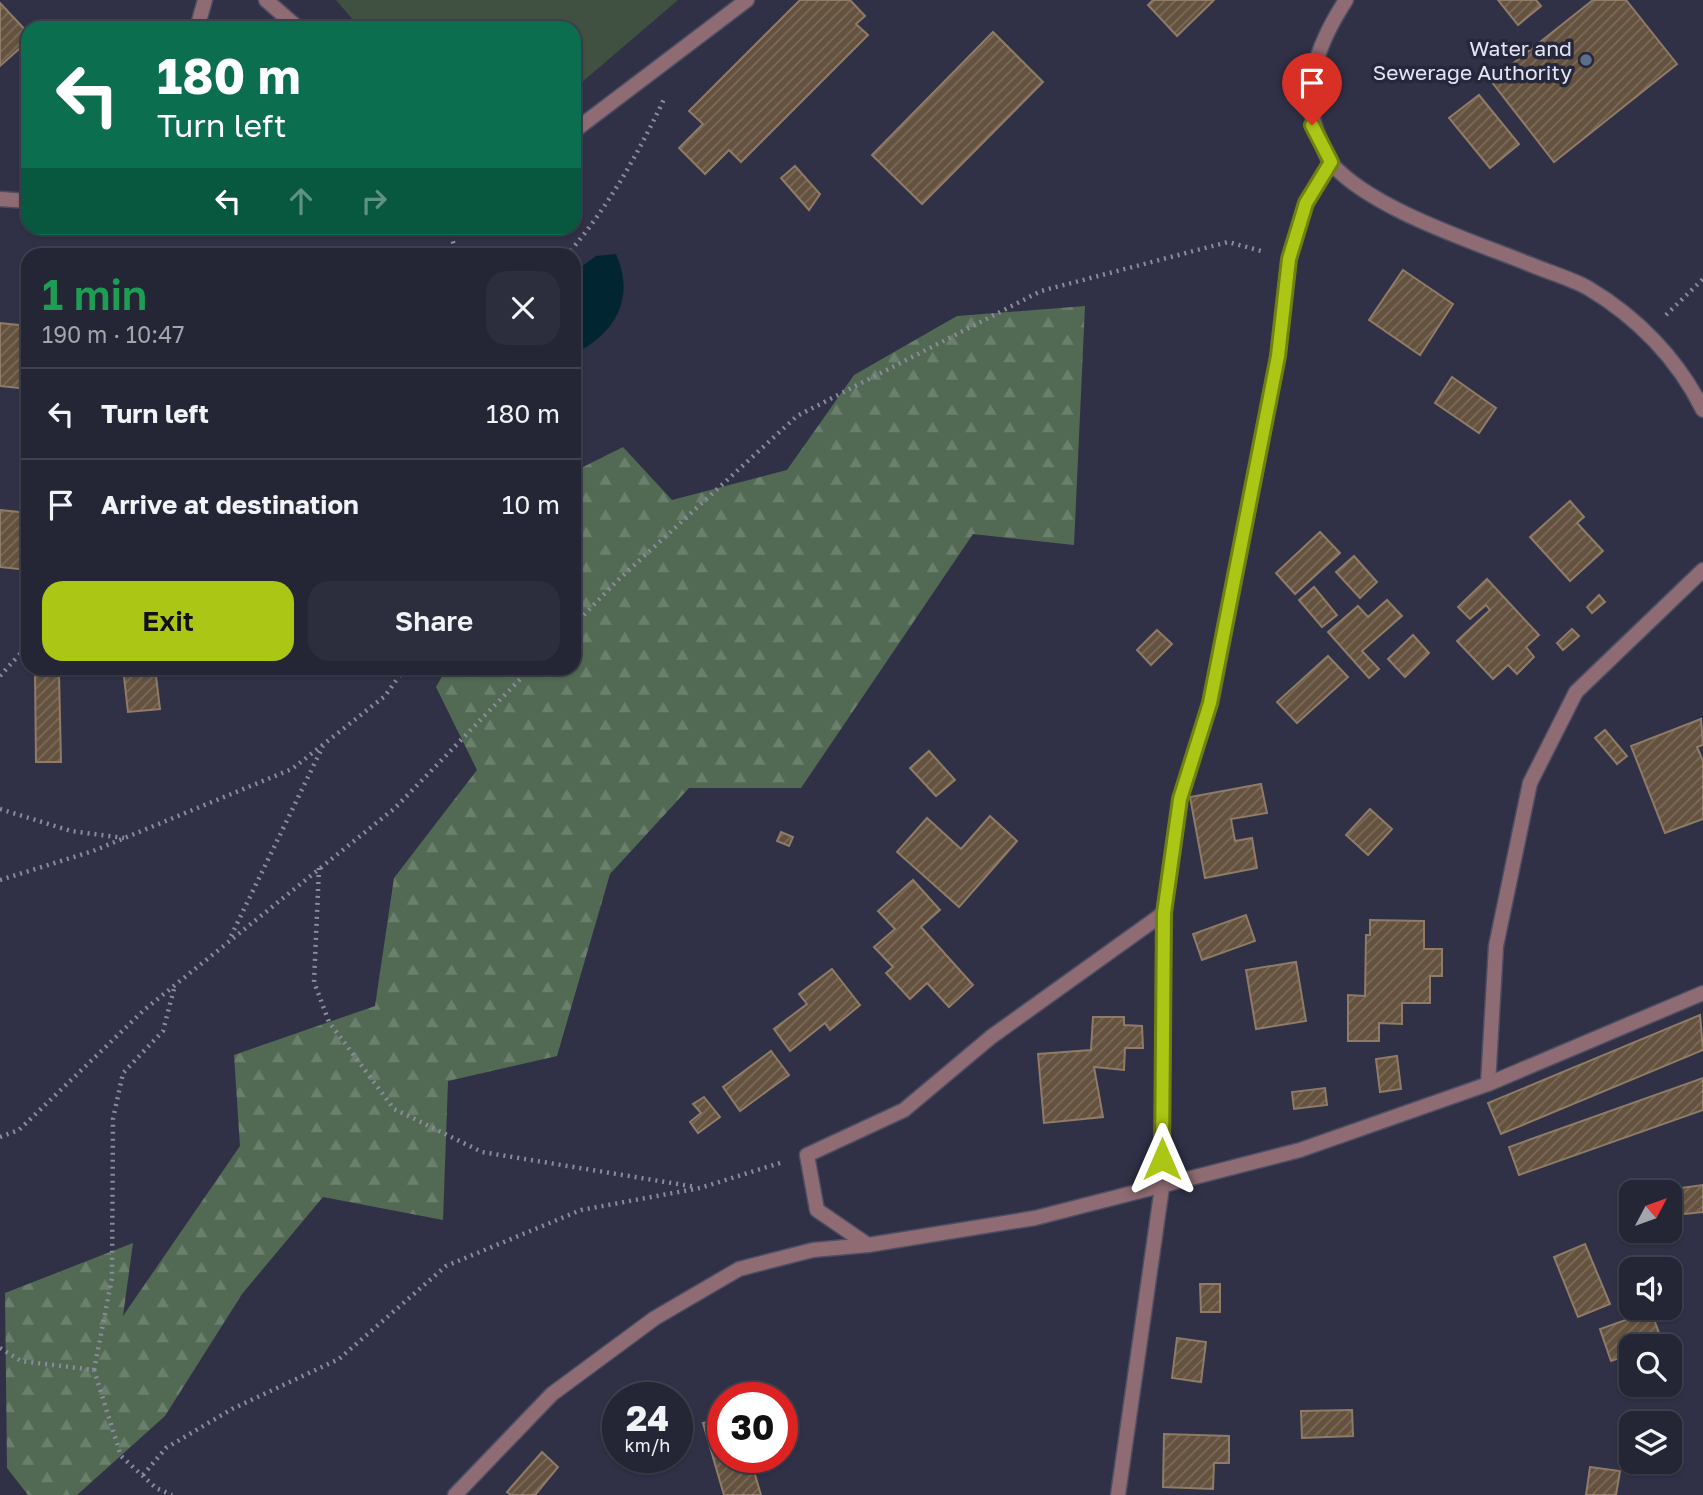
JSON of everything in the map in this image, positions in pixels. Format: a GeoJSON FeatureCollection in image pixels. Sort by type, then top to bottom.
{"type":"FeatureCollection","features":[{"type":"Feature","properties":{"kind":"street"},"geometry":{"type":"LineString","coordinates":[[199,21],[205,0]]}},
{"type":"Feature","properties":{"kind":"street"},"geometry":{"type":"LineString","coordinates":[[266,0],[290,21]]}},
{"type":"Feature","properties":{"kind":"street"},"geometry":{"type":"LineString","coordinates":[[581,126],[747,0]]}},
{"type":"Feature","properties":{"kind":"street"},"geometry":{"type":"LineString","coordinates":[[1346,0],[1328,29],[1311,73],[1312,125],[1331,162],[1375,197],[1418,219],[1587,287],[1647,332],[1689,381],[1703,410]]}},
{"type":"Feature","properties":{"kind":"street"},"geometry":{"type":"LineString","coordinates":[[1118,1495],[1162,1187],[1164,913],[1180,799],[1210,703],[1278,356],[1289,259],[1306,203],[1331,162]]}},
{"type":"Feature","properties":{"kind":"street"},"geometry":{"type":"LineString","coordinates":[[0,199],[21,200]]}},
{"type":"Feature","properties":{"kind":"street"},"geometry":{"type":"LineString","coordinates":[[1488,1084],[1496,946],[1530,783],[1576,692],[1703,570]]}},
{"type":"Feature","properties":{"kind":"street"},"geometry":{"type":"LineString","coordinates":[[869,1245],[817,1210],[807,1155],[904,1110],[991,1037],[1164,913]]}},
{"type":"Feature","properties":{"kind":"street"},"geometry":{"type":"LineString","coordinates":[[454,1495],[552,1394],[655,1318],[739,1269],[813,1250],[869,1245],[1035,1218],[1300,1150],[1488,1084],[1703,993]]}},
{"type":"Feature","properties":{"kind":"path"},"geometry":{"type":"LineString","coordinates":[[573,248],[595,223],[639,153],[677,74],[664,63]]}},
{"type":"Feature","properties":{"kind":"path"},"geometry":{"type":"LineString","coordinates":[[581,618],[618,580],[797,416],[1041,292],[1228,242],[1289,259]]}},
{"type":"Feature","properties":{"kind":"path"},"geometry":{"type":"LineString","coordinates":[[1647,332],[1703,279]]}},
{"type":"Feature","properties":{"kind":"path"},"geometry":{"type":"LineString","coordinates":[[0,676],[21,653]]}},
{"type":"Feature","properties":{"kind":"path"},"geometry":{"type":"LineString","coordinates":[[0,880],[124,838],[292,769],[385,696],[400,675]]}},
{"type":"Feature","properties":{"kind":"path"},"geometry":{"type":"LineString","coordinates":[[0,1137],[19,1130],[144,1010],[395,808],[524,675]]}},
{"type":"Feature","properties":{"kind":"path"},"geometry":{"type":"LineString","coordinates":[[229,940],[323,745]]}},
{"type":"Feature","properties":{"kind":"path"},"geometry":{"type":"LineString","coordinates":[[0,809],[71,831],[124,838]]}},
{"type":"Feature","properties":{"kind":"path"},"geometry":{"type":"LineString","coordinates":[[319,867],[314,982],[329,1022],[394,1109],[482,1152],[699,1188]]}},
{"type":"Feature","properties":{"kind":"path"},"geometry":{"type":"LineString","coordinates":[[172,1495],[156,1488],[121,1456],[94,1370],[112,1278],[113,1119],[123,1073],[163,1031],[176,984]]}},
{"type":"Feature","properties":{"kind":"path"},"geometry":{"type":"LineString","coordinates":[[143,1475],[166,1448],[232,1409],[339,1359],[446,1266],[581,1210],[699,1188],[807,1155]]}},
{"type":"Feature","properties":{"kind":"path"},"geometry":{"type":"LineString","coordinates":[[0,1348],[21,1361],[94,1370]]}},
{"type":"Feature","properties":{"kind":"green space"},"geometry":{"type":"Polygon","coordinates":[[[336,0],[678,0],[581,83],[581,21],[354,21],[336,0]]]}},
{"type":"Feature","properties":{"kind":"green space"},"geometry":{"type":"Polygon","coordinates":[[[1085,306],[1074,545],[973,534],[801,788],[689,788],[610,874],[557,1056],[448,1081],[443,1220],[323,1197],[242,1294],[165,1416],[77,1495],[28,1495],[7,1468],[5,1293],[133,1243],[123,1316],[240,1146],[234,1055],[375,1006],[394,878],[477,770],[436,687],[443,675],[581,675],[581,468],[623,447],[672,500],[787,470],[854,375],[957,316],[1085,306]]]}},
{"type":"Feature","properties":{"kind":"water"},"geometry":{"type":"Polygon","coordinates":[[[616,254],[624,285],[622,300],[611,325],[581,350],[581,267],[596,256],[616,254]]]}},
{"type":"Feature","properties":{"kind":"building"},"geometry":{"type":"Polygon","coordinates":[[[800,0],[850,0],[865,16],[856,24],[868,35],[741,162],[729,150],[705,174],[679,148],[703,124],[689,111],[800,0]]]}},
{"type":"Feature","properties":{"kind":"building"},"geometry":{"type":"Polygon","coordinates":[[[1153,0],[1214,0],[1177,36],[1148,5],[1153,0]]]}},
{"type":"Feature","properties":{"kind":"building"},"geometry":{"type":"Polygon","coordinates":[[[1498,0],[1536,0],[1541,6],[1518,25],[1498,0]]]}},
{"type":"Feature","properties":{"kind":"building"},"geometry":{"type":"Polygon","coordinates":[[[1593,0],[1626,0],[1677,64],[1554,162],[1491,81],[1593,0]]]}},
{"type":"Feature","properties":{"kind":"building"},"geometry":{"type":"Polygon","coordinates":[[[0,3],[21,26],[21,47],[0,66],[0,3]]]}},
{"type":"Feature","properties":{"kind":"building"},"geometry":{"type":"Polygon","coordinates":[[[993,32],[1043,82],[922,204],[872,155],[993,32]]]}},
{"type":"Feature","properties":{"kind":"building"},"geometry":{"type":"Polygon","coordinates":[[[1479,95],[1519,144],[1490,168],[1449,118],[1479,95]]]}},
{"type":"Feature","properties":{"kind":"building"},"geometry":{"type":"Polygon","coordinates":[[[795,166],[820,194],[809,210],[781,178],[795,166]]]}},
{"type":"Feature","properties":{"kind":"building"},"geometry":{"type":"Polygon","coordinates":[[[1403,270],[1453,304],[1420,355],[1369,320],[1403,270]]]}},
{"type":"Feature","properties":{"kind":"building"},"geometry":{"type":"Polygon","coordinates":[[[0,323],[21,325],[21,388],[0,386],[0,323]]]}},
{"type":"Feature","properties":{"kind":"building"},"geometry":{"type":"Polygon","coordinates":[[[1452,377],[1496,408],[1479,433],[1435,403],[1452,377]]]}},
{"type":"Feature","properties":{"kind":"building"},"geometry":{"type":"Polygon","coordinates":[[[1570,501],[1584,517],[1577,523],[1603,551],[1570,581],[1530,537],[1570,501]]]}},
{"type":"Feature","properties":{"kind":"building"},"geometry":{"type":"Polygon","coordinates":[[[0,510],[21,512],[21,569],[0,567],[0,510]]]}},
{"type":"Feature","properties":{"kind":"building"},"geometry":{"type":"Polygon","coordinates":[[[1320,532],[1340,553],[1295,594],[1276,573],[1320,532]]]}},
{"type":"Feature","properties":{"kind":"building"},"geometry":{"type":"Polygon","coordinates":[[[1354,556],[1377,582],[1360,598],[1336,572],[1354,556]]]}},
{"type":"Feature","properties":{"kind":"building"},"geometry":{"type":"Polygon","coordinates":[[[1487,579],[1539,635],[1526,647],[1534,657],[1517,674],[1508,665],[1493,679],[1457,641],[1490,610],[1486,605],[1470,619],[1458,607],[1487,579]]]}},
{"type":"Feature","properties":{"kind":"building"},"geometry":{"type":"Polygon","coordinates":[[[1314,587],[1337,615],[1322,627],[1299,600],[1314,587]]]}},
{"type":"Feature","properties":{"kind":"building"},"geometry":{"type":"Polygon","coordinates":[[[1599,595],[1605,602],[1592,613],[1587,607],[1599,595]]]}},
{"type":"Feature","properties":{"kind":"building"},"geometry":{"type":"Polygon","coordinates":[[[1387,600],[1402,616],[1362,651],[1379,669],[1369,678],[1328,632],[1358,606],[1368,617],[1387,600]]]}},
{"type":"Feature","properties":{"kind":"building"},"geometry":{"type":"Polygon","coordinates":[[[1572,629],[1579,636],[1563,650],[1557,643],[1572,629]]]}},
{"type":"Feature","properties":{"kind":"building"},"geometry":{"type":"Polygon","coordinates":[[[1157,630],[1172,644],[1151,665],[1137,650],[1157,630]]]}},
{"type":"Feature","properties":{"kind":"building"},"geometry":{"type":"Polygon","coordinates":[[[1413,635],[1429,653],[1405,677],[1388,659],[1413,635]]]}},
{"type":"Feature","properties":{"kind":"building"},"geometry":{"type":"Polygon","coordinates":[[[1328,656],[1348,677],[1297,723],[1277,702],[1328,656]]]}},
{"type":"Feature","properties":{"kind":"building"},"geometry":{"type":"Polygon","coordinates":[[[35,675],[59,675],[61,762],[36,762],[35,675]]]}},
{"type":"Feature","properties":{"kind":"building"},"geometry":{"type":"Polygon","coordinates":[[[124,675],[156,675],[160,709],[128,712],[124,675]]]}},
{"type":"Feature","properties":{"kind":"building"},"geometry":{"type":"Polygon","coordinates":[[[1701,719],[1703,745],[1697,747],[1703,761],[1703,819],[1665,833],[1631,746],[1701,719]]]}},
{"type":"Feature","properties":{"kind":"building"},"geometry":{"type":"Polygon","coordinates":[[[1605,730],[1627,756],[1617,764],[1595,738],[1605,730]]]}},
{"type":"Feature","properties":{"kind":"building"},"geometry":{"type":"Polygon","coordinates":[[[929,751],[955,780],[936,796],[910,768],[929,751]]]}},
{"type":"Feature","properties":{"kind":"building"},"geometry":{"type":"Polygon","coordinates":[[[1261,784],[1267,813],[1231,819],[1235,841],[1252,838],[1257,868],[1205,878],[1190,797],[1261,784]]]}},
{"type":"Feature","properties":{"kind":"building"},"geometry":{"type":"Polygon","coordinates":[[[1370,809],[1392,829],[1368,855],[1346,835],[1370,809]]]}},
{"type":"Feature","properties":{"kind":"building"},"geometry":{"type":"Polygon","coordinates":[[[990,816],[1017,841],[959,907],[897,852],[927,818],[961,849],[990,816]]]}},
{"type":"Feature","properties":{"kind":"building"},"geometry":{"type":"Polygon","coordinates":[[[781,832],[793,837],[789,846],[777,841],[781,832]]]}},
{"type":"Feature","properties":{"kind":"building"},"geometry":{"type":"Polygon","coordinates":[[[913,880],[940,910],[921,927],[973,985],[949,1007],[927,983],[910,999],[886,973],[893,967],[874,947],[895,929],[878,911],[913,880]]]}},
{"type":"Feature","properties":{"kind":"building"},"geometry":{"type":"Polygon","coordinates":[[[1246,915],[1255,941],[1202,960],[1193,934],[1246,915]]]}},
{"type":"Feature","properties":{"kind":"building"},"geometry":{"type":"Polygon","coordinates":[[[1370,920],[1424,921],[1424,949],[1442,949],[1442,976],[1430,976],[1430,1003],[1402,1003],[1402,1024],[1379,1023],[1379,1041],[1348,1041],[1348,995],[1365,996],[1366,935],[1370,935],[1370,920]]]}},
{"type":"Feature","properties":{"kind":"building"},"geometry":{"type":"Polygon","coordinates":[[[1296,962],[1306,1021],[1256,1029],[1246,970],[1296,962]]]}},
{"type":"Feature","properties":{"kind":"building"},"geometry":{"type":"Polygon","coordinates":[[[832,969],[860,1005],[830,1030],[825,1023],[790,1051],[774,1029],[807,1004],[799,994],[832,969]]]}},
{"type":"Feature","properties":{"kind":"building"},"geometry":{"type":"Polygon","coordinates":[[[1700,1015],[1703,1050],[1501,1134],[1488,1103],[1700,1015]]]}},
{"type":"Feature","properties":{"kind":"building"},"geometry":{"type":"Polygon","coordinates":[[[1093,1017],[1124,1017],[1124,1025],[1142,1026],[1143,1048],[1125,1048],[1124,1070],[1094,1067],[1103,1117],[1044,1123],[1038,1054],[1091,1050],[1093,1017]]]}},
{"type":"Feature","properties":{"kind":"building"},"geometry":{"type":"Polygon","coordinates":[[[771,1051],[789,1075],[740,1111],[723,1087],[771,1051]]]}},
{"type":"Feature","properties":{"kind":"building"},"geometry":{"type":"Polygon","coordinates":[[[1397,1056],[1401,1089],[1380,1092],[1376,1059],[1397,1056]]]}},
{"type":"Feature","properties":{"kind":"building"},"geometry":{"type":"Polygon","coordinates":[[[1703,1078],[1703,1110],[1519,1175],[1509,1147],[1703,1078]]]}},
{"type":"Feature","properties":{"kind":"building"},"geometry":{"type":"Polygon","coordinates":[[[1325,1088],[1327,1105],[1294,1109],[1292,1092],[1325,1088]]]}},
{"type":"Feature","properties":{"kind":"building"},"geometry":{"type":"Polygon","coordinates":[[[704,1097],[720,1117],[698,1133],[690,1122],[701,1113],[693,1104],[704,1097]]]}},
{"type":"Feature","properties":{"kind":"building"},"geometry":{"type":"Polygon","coordinates":[[[1703,1185],[1703,1212],[1682,1214],[1682,1188],[1703,1185]]]}},
{"type":"Feature","properties":{"kind":"building"},"geometry":{"type":"Polygon","coordinates":[[[1585,1244],[1610,1304],[1578,1317],[1554,1257],[1585,1244]]]}},
{"type":"Feature","properties":{"kind":"building"},"geometry":{"type":"Polygon","coordinates":[[[1200,1284],[1220,1284],[1220,1312],[1201,1312],[1200,1284]]]}},
{"type":"Feature","properties":{"kind":"building"},"geometry":{"type":"Polygon","coordinates":[[[1626,1320],[1654,1320],[1659,1334],[1619,1334],[1619,1358],[1611,1361],[1600,1329],[1626,1320]]]}},
{"type":"Feature","properties":{"kind":"building"},"geometry":{"type":"Polygon","coordinates":[[[1177,1338],[1206,1342],[1201,1382],[1172,1378],[1177,1338]]]}},
{"type":"Feature","properties":{"kind":"building"},"geometry":{"type":"Polygon","coordinates":[[[1352,1410],[1353,1436],[1302,1438],[1301,1411],[1352,1410]]]}},
{"type":"Feature","properties":{"kind":"building"},"geometry":{"type":"Polygon","coordinates":[[[1164,1434],[1229,1436],[1229,1463],[1214,1463],[1213,1489],[1163,1487],[1164,1434]]]}},
{"type":"Feature","properties":{"kind":"building"},"geometry":{"type":"Polygon","coordinates":[[[542,1452],[558,1467],[535,1495],[511,1495],[507,1492],[542,1452]]]}},
{"type":"Feature","properties":{"kind":"building"},"geometry":{"type":"Polygon","coordinates":[[[1590,1467],[1619,1471],[1616,1495],[1586,1495],[1590,1467]]]}},
{"type":"Feature","properties":{"kind":"building"},"geometry":{"type":"Polygon","coordinates":[[[718,1473],[754,1473],[761,1495],[724,1495],[718,1473]]]}},
{"type":"Feature","properties":{"kind":"place","name":"Water and Sewerage Authority"},"geometry":{"type":"Point","coordinates":[1586,60]}},
{"type":"Feature","properties":{"kind":"route"},"geometry":{"type":"LineString","coordinates":[[1162,1159],[1164,913],[1180,799],[1210,703],[1278,356],[1289,259],[1306,203],[1331,162],[1312,125]]}}]}
